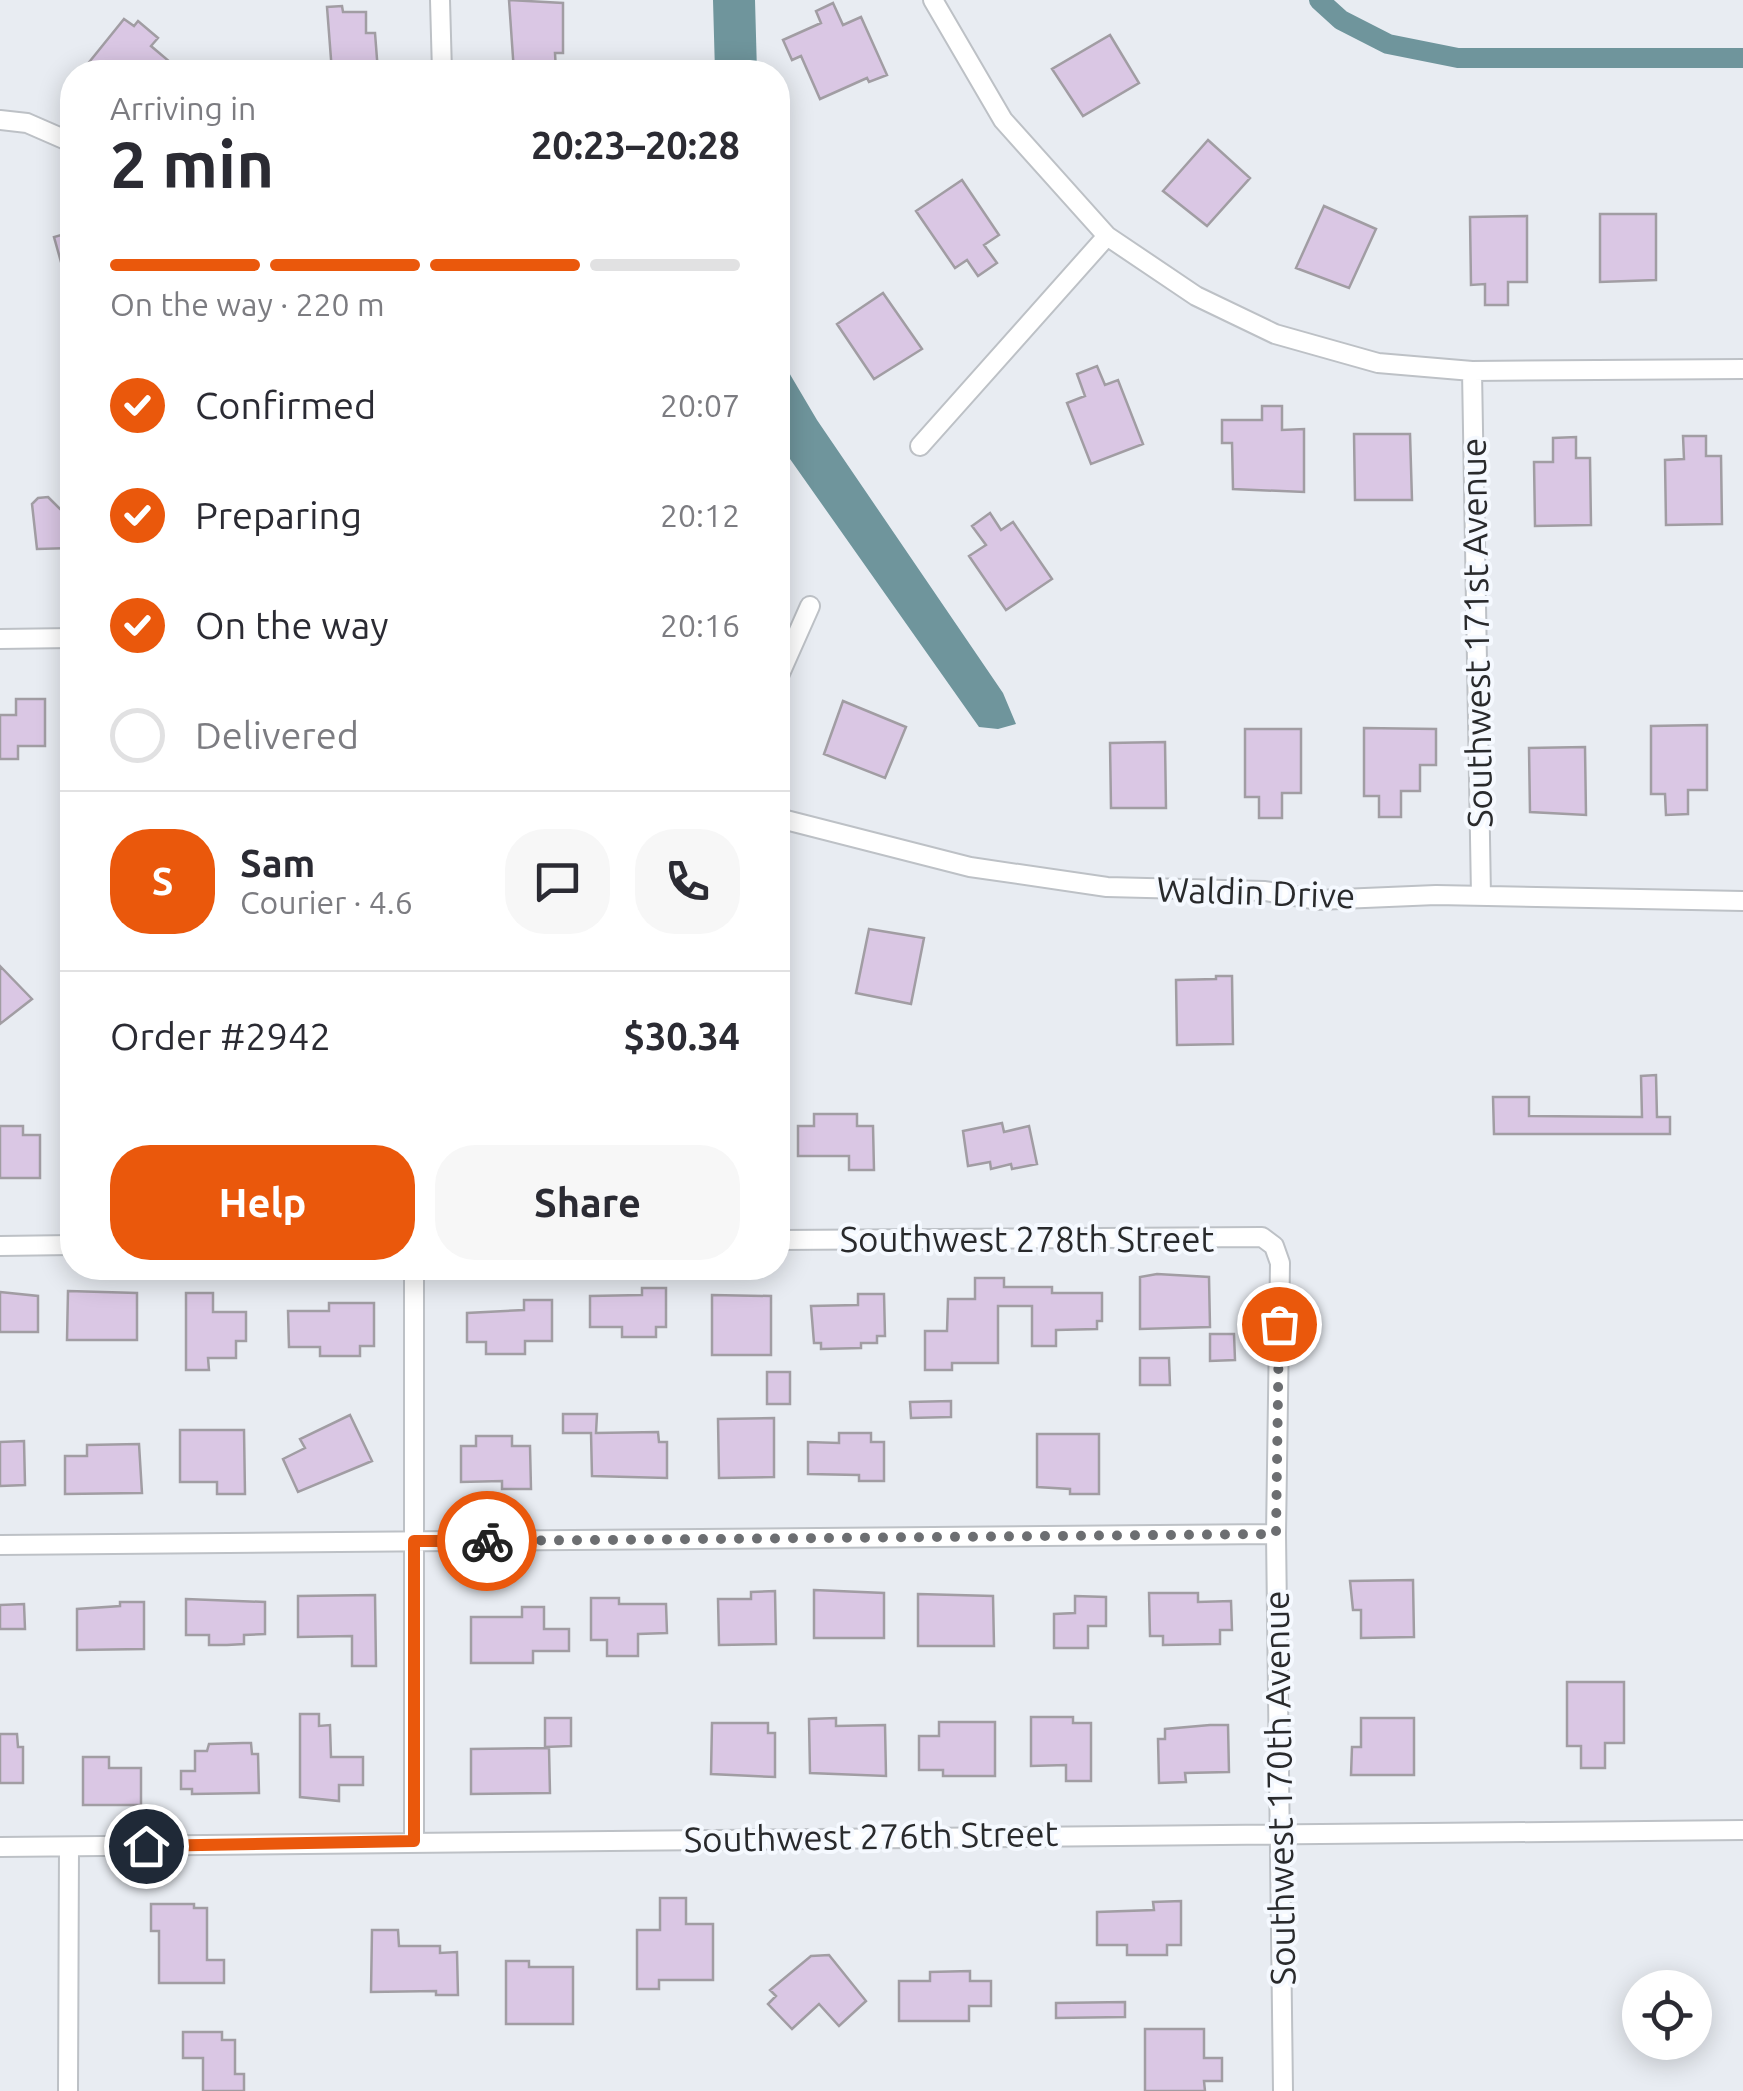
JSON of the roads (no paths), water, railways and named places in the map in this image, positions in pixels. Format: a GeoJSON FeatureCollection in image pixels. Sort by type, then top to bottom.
{"type":"FeatureCollection","features":[{"type":"Feature","properties":{"kind":"street"},"geometry":{"type":"LineString","coordinates":[[440,0],[442,60]]}},
{"type":"Feature","properties":{"kind":"street"},"geometry":{"type":"LineString","coordinates":[[933,0],[1003,120],[1107,236],[1196,296],[1275,334],[1378,362],[1472,371],[1743,369]]}},
{"type":"Feature","properties":{"kind":"street"},"geometry":{"type":"LineString","coordinates":[[0,120],[28,123],[60,137]]}},
{"type":"Feature","properties":{"kind":"street"},"geometry":{"type":"LineString","coordinates":[[920,446],[1107,236]]}},
{"type":"Feature","properties":{"kind":"street","name":"Southwest 171st Avenue"},"geometry":{"type":"LineString","coordinates":[[1472,371],[1481,896]]}},
{"type":"Feature","properties":{"kind":"street"},"geometry":{"type":"LineString","coordinates":[[790,651],[810,606]]}},
{"type":"Feature","properties":{"kind":"street"},"geometry":{"type":"LineString","coordinates":[[0,638],[60,638]]}},
{"type":"Feature","properties":{"kind":"street","name":"Waldin Drive"},"geometry":{"type":"LineString","coordinates":[[790,821],[970,867],[1107,887],[1266,891],[1317,900],[1481,896],[1743,901]]}},
{"type":"Feature","properties":{"kind":"street","name":"Southwest 278th Street"},"geometry":{"type":"LineString","coordinates":[[790,1240],[1262,1237],[1274,1246]]}},
{"type":"Feature","properties":{"kind":"street"},"geometry":{"type":"LineString","coordinates":[[0,1246],[60,1245]]}},
{"type":"Feature","properties":{"kind":"street","name":"Southwest 170th Avenue"},"geometry":{"type":"LineString","coordinates":[[1274,1246],[1280,1263],[1276,1534],[1282,2091]]}},
{"type":"Feature","properties":{"kind":"street"},"geometry":{"type":"LineString","coordinates":[[414,1280],[414,1841]]}},
{"type":"Feature","properties":{"kind":"street"},"geometry":{"type":"LineString","coordinates":[[0,1545],[1276,1534]]}},
{"type":"Feature","properties":{"kind":"street","name":"Southwest 276th Street"},"geometry":{"type":"LineString","coordinates":[[0,1847],[1743,1830]]}},
{"type":"Feature","properties":{"kind":"street"},"geometry":{"type":"LineString","coordinates":[[68,2091],[69,1847]]}},
{"type":"Feature","properties":{"kind":"water"},"geometry":{"type":"Polygon","coordinates":[[[713,0],[755,0],[757,60],[715,60],[713,0]]]}},
{"type":"Feature","properties":{"kind":"water"},"geometry":{"type":"Polygon","coordinates":[[[790,374],[1003,693],[1016,724],[998,729],[979,727],[790,459],[790,374]]]}},
{"type":"Feature","properties":{"kind":"waterway"},"geometry":{"type":"LineString","coordinates":[[1319,0],[1341,20],[1388,44],[1458,58],[1743,58]]}}]}
